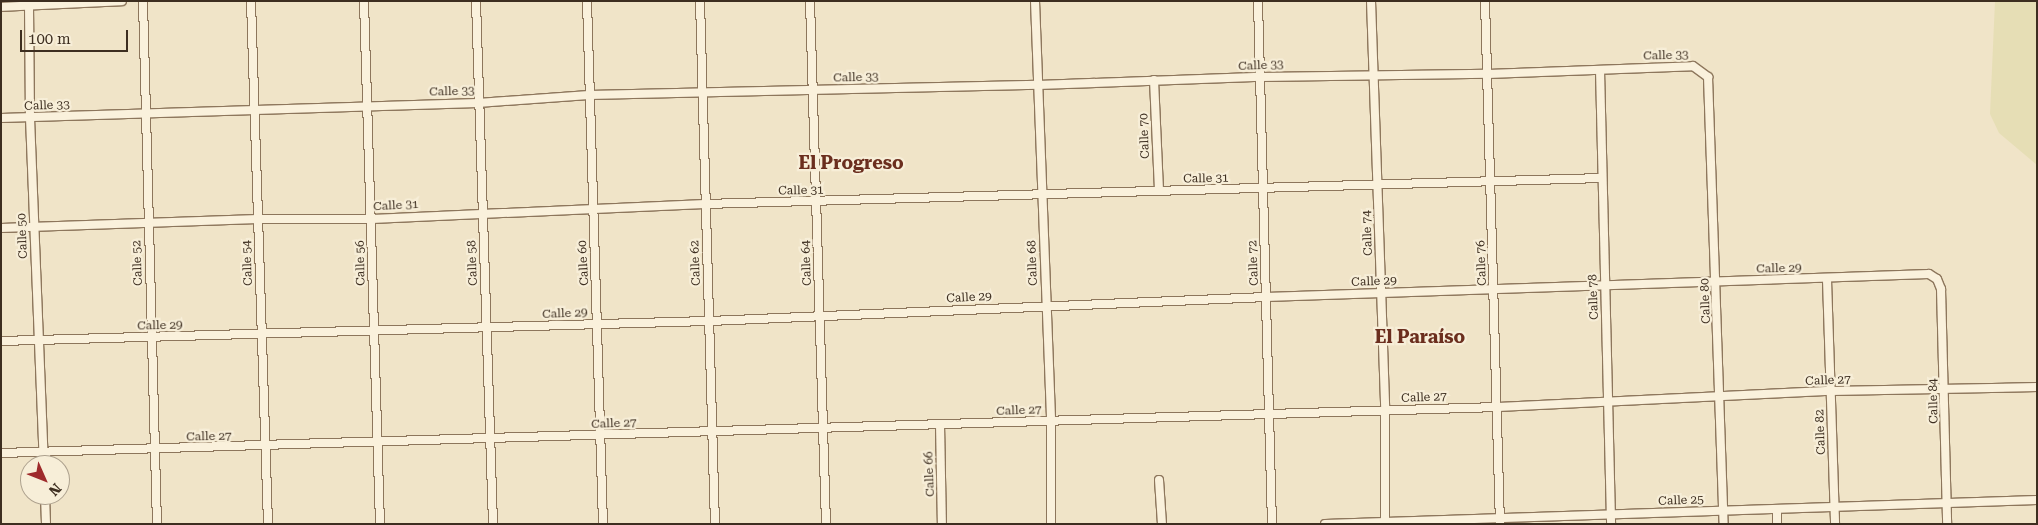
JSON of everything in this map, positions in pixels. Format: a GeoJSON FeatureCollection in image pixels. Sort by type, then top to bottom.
{"type":"FeatureCollection","features":[{"type":"Feature","properties":{"kind":"street"},"geometry":{"type":"LineString","coordinates":[[1,7],[122,1]]}},
{"type":"Feature","properties":{"kind":"street","name":"Calle 52"},"geometry":{"type":"LineString","coordinates":[[143,1],[157,524]]}},
{"type":"Feature","properties":{"kind":"street","name":"Calle 54"},"geometry":{"type":"LineString","coordinates":[[251,1],[268,524]]}},
{"type":"Feature","properties":{"kind":"street","name":"Calle 56"},"geometry":{"type":"LineString","coordinates":[[364,1],[380,524]]}},
{"type":"Feature","properties":{"kind":"street","name":"Calle 58"},"geometry":{"type":"LineString","coordinates":[[476,1],[493,524]]}},
{"type":"Feature","properties":{"kind":"street","name":"Calle 60"},"geometry":{"type":"LineString","coordinates":[[587,1],[603,524]]}},
{"type":"Feature","properties":{"kind":"street","name":"Calle 62"},"geometry":{"type":"LineString","coordinates":[[700,1],[715,524]]}},
{"type":"Feature","properties":{"kind":"street","name":"Calle 64"},"geometry":{"type":"LineString","coordinates":[[810,1],[826,524]]}},
{"type":"Feature","properties":{"kind":"street","name":"Calle 68"},"geometry":{"type":"LineString","coordinates":[[1035,1],[1045,306],[1051,421],[1050,524]]}},
{"type":"Feature","properties":{"kind":"street","name":"Calle 72"},"geometry":{"type":"LineString","coordinates":[[1258,1],[1272,524]]}},
{"type":"Feature","properties":{"kind":"street","name":"Calle 74"},"geometry":{"type":"LineString","coordinates":[[1371,1],[1385,411],[1385,523]]}},
{"type":"Feature","properties":{"kind":"street","name":"Calle 76"},"geometry":{"type":"LineString","coordinates":[[1485,1],[1495,290],[1500,521]]}},
{"type":"Feature","properties":{"kind":"street","name":"Calle 50"},"geometry":{"type":"LineString","coordinates":[[29,5],[30,118],[44,455]]}},
{"type":"Feature","properties":{"kind":"street","name":"Calle 33"},"geometry":{"type":"LineString","coordinates":[[1,118],[254,108],[478,103],[589,95],[1038,85],[1374,74],[1488,74],[1693,66],[1708,77]]}},
{"type":"Feature","properties":{"kind":"street","name":"Calle 78"},"geometry":{"type":"LineString","coordinates":[[1600,70],[1601,178],[1606,286],[1611,524]]}},
{"type":"Feature","properties":{"kind":"street","name":"Calle 80"},"geometry":{"type":"LineString","coordinates":[[1708,77],[1717,282],[1724,524]]}},
{"type":"Feature","properties":{"kind":"street","name":"Calle 70"},"geometry":{"type":"LineString","coordinates":[[1154,80],[1159,191]]}},
{"type":"Feature","properties":{"kind":"street","name":"Calle 31"},"geometry":{"type":"LineString","coordinates":[[1,228],[258,219],[372,219],[482,212],[706,204],[1159,191],[1377,187],[1601,178]]}},
{"type":"Feature","properties":{"kind":"street","name":"Calle 29"},"geometry":{"type":"LineString","coordinates":[[1,341],[374,330],[486,329],[1266,297],[1827,280],[1929,274],[1937,279]]}},
{"type":"Feature","properties":{"kind":"street","name":"Calle 84"},"geometry":{"type":"LineString","coordinates":[[1937,279],[1941,289],[1947,524]]}},
{"type":"Feature","properties":{"kind":"street","name":"Calle 82"},"geometry":{"type":"LineString","coordinates":[[1827,280],[1835,524]]}},
{"type":"Feature","properties":{"kind":"street","name":"Calle 27"},"geometry":{"type":"LineString","coordinates":[[1,453],[44,450],[265,447],[713,431],[1385,411],[1831,391],[2037,388]]}},
{"type":"Feature","properties":{"kind":"street","name":"Calle 66"},"geometry":{"type":"LineString","coordinates":[[940,424],[942,524]]}},
{"type":"Feature","properties":{"kind":"street"},"geometry":{"type":"LineString","coordinates":[[1159,480],[1162,524]]}},
{"type":"Feature","properties":{"kind":"street","name":"Calle 25"},"geometry":{"type":"LineString","coordinates":[[1325,524],[1500,521],[1610,514],[2037,500]]}},
{"type":"Feature","properties":{"kind":"street"},"geometry":{"type":"LineString","coordinates":[[45,505],[46,524]]}},
{"type":"Feature","properties":{"kind":"street"},"geometry":{"type":"LineString","coordinates":[[1776,509],[1778,524]]}},
{"type":"Feature","properties":{"kind":"shaded area"},"geometry":{"type":"Polygon","coordinates":[[[1995,1],[2037,1],[2037,165],[1999,133],[1990,114],[1995,1]]]}},
{"type":"Feature","properties":{"kind":"district","name":"El Progreso"},"geometry":{"type":"Point","coordinates":[851,163]}},
{"type":"Feature","properties":{"kind":"district","name":"El Paraíso"},"geometry":{"type":"Point","coordinates":[1420,337]}}]}
